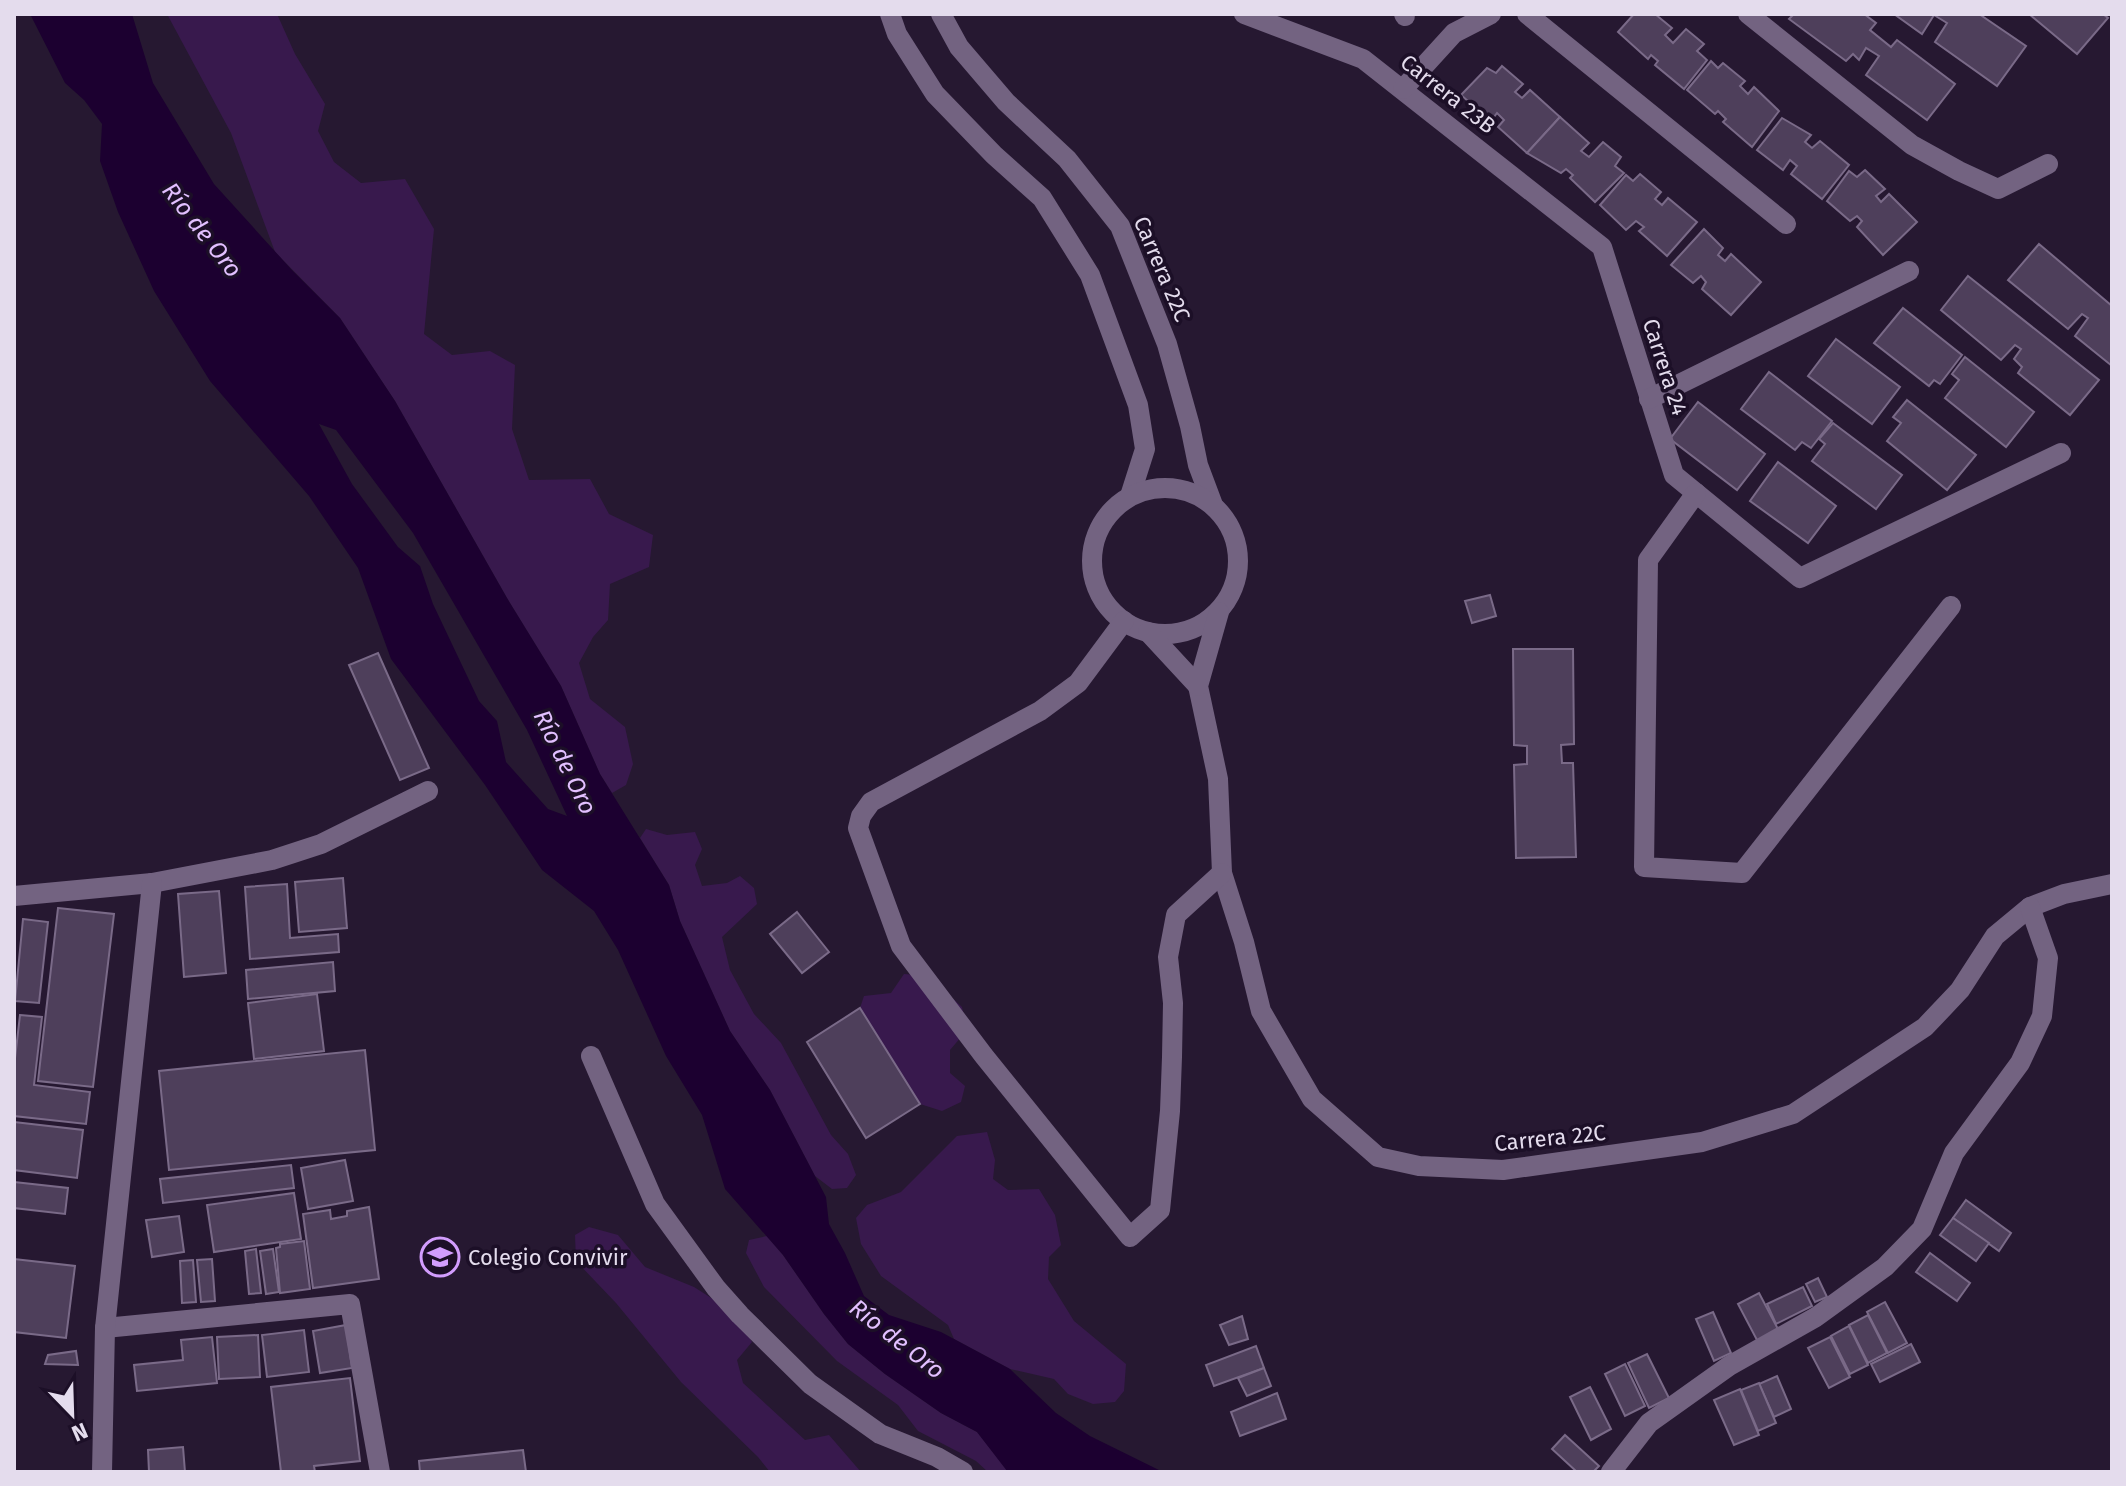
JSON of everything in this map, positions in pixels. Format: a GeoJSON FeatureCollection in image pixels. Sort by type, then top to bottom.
{"type":"FeatureCollection","features":[{"type":"Feature","properties":{"kind":"street"},"geometry":{"type":"LineString","coordinates":[[890,14],[897,34],[935,94],[994,155],[1042,198],[1090,275],[1138,405],[1145,449],[1130,496]]}},
{"type":"Feature","properties":{"kind":"street","name":"Carrera 22C"},"geometry":{"type":"LineString","coordinates":[[941,14],[959,47],[1006,102],[1067,159],[1120,226],[1167,344],[1198,465],[1213,505]]}},
{"type":"Feature","properties":{"kind":"street","name":"Carrera 23B"},"geometry":{"type":"LineString","coordinates":[[1244,14],[1363,59],[1602,247]]}},
{"type":"Feature","properties":{"kind":"street"},"geometry":{"type":"LineString","coordinates":[[1403,89],[1454,33],[1491,14]]}},
{"type":"Feature","properties":{"kind":"street"},"geometry":{"type":"LineString","coordinates":[[1527,14],[1786,224]]}},
{"type":"Feature","properties":{"kind":"street"},"geometry":{"type":"LineString","coordinates":[[1748,14],[1912,145],[1959,171],[1998,189],[2048,164]]}},
{"type":"Feature","properties":{"kind":"street","name":"Carrera 24"},"geometry":{"type":"LineString","coordinates":[[1602,247],[1674,475],[1800,578],[2061,453]]}},
{"type":"Feature","properties":{"kind":"street"},"geometry":{"type":"LineString","coordinates":[[1649,399],[1909,271]]}},
{"type":"Feature","properties":{"kind":"street"},"geometry":{"type":"LineString","coordinates":[[1147,490],[1182,490],[1213,505],[1225,519],[1238,551],[1238,569],[1233,586],[1219,612],[1199,625],[1165,634],[1148,632],[1124,621],[1105,603],[1096,587],[1092,570],[1096,535],[1104,520],[1130,496],[1147,490]]}},
{"type":"Feature","properties":{"kind":"street"},"geometry":{"type":"LineString","coordinates":[[1696,493],[1648,560],[1644,867],[1742,873],[1951,606]]}},
{"type":"Feature","properties":{"kind":"street","name":"Carrera 22C"},"geometry":{"type":"LineString","coordinates":[[1219,612],[1198,686],[1218,779],[1222,873],[1244,942],[1261,1011],[1312,1099],[1378,1157],[1419,1166],[1503,1170],[1702,1142],[1793,1114],[1925,1027],[1960,990],[1995,936],[2030,907],[2064,894],[2112,884]]}},
{"type":"Feature","properties":{"kind":"street"},"geometry":{"type":"LineString","coordinates":[[1124,621],[1078,683],[1040,711],[871,802],[861,816],[858,828],[901,946],[984,1056],[1130,1237],[1160,1210],[1172,1057],[1173,1003],[1168,957],[1176,915],[1222,873]]}},
{"type":"Feature","properties":{"kind":"street"},"geometry":{"type":"LineString","coordinates":[[1148,632],[1198,686]]}},
{"type":"Feature","properties":{"kind":"street"},"geometry":{"type":"LineString","coordinates":[[14,896],[152,883],[272,860],[321,844],[428,791]]}},
{"type":"Feature","properties":{"kind":"street"},"geometry":{"type":"LineString","coordinates":[[102,1472],[105,1328],[152,883]]}},
{"type":"Feature","properties":{"kind":"street"},"geometry":{"type":"LineString","coordinates":[[1611,1472],[1649,1423],[1729,1366],[1816,1317],[1885,1267],[1922,1229],[1954,1153],[2020,1063],[2042,1016],[2048,958],[2030,907]]}},
{"type":"Feature","properties":{"kind":"street"},"geometry":{"type":"LineString","coordinates":[[591,1056],[655,1204],[716,1288],[740,1315],[810,1384],[880,1434],[937,1457],[963,1472]]}},
{"type":"Feature","properties":{"kind":"street"},"geometry":{"type":"LineString","coordinates":[[105,1328],[350,1304],[380,1472]]}},
{"type":"Feature","properties":{"kind":"shaded area"},"geometry":{"type":"Polygon","coordinates":[[[167,14],[277,14],[295,54],[325,104],[318,131],[334,162],[361,183],[405,179],[434,229],[424,334],[452,355],[490,351],[515,365],[512,429],[529,480],[590,479],[609,514],[653,535],[649,567],[610,584],[608,620],[593,637],[579,663],[590,699],[625,727],[633,764],[626,785],[612,793],[600,774],[561,686],[395,401],[340,318],[275,252],[231,133],[167,14]]]}},
{"type":"Feature","properties":{"kind":"shaded area"},"geometry":{"type":"Polygon","coordinates":[[[646,829],[667,835],[695,832],[702,849],[695,865],[702,886],[727,883],[740,876],[754,888],[757,904],[722,937],[730,970],[754,1014],[781,1043],[831,1135],[848,1154],[856,1175],[847,1188],[832,1189],[815,1176],[770,1090],[730,1031],[680,921],[669,885],[640,838],[646,829]]]}},
{"type":"Feature","properties":{"kind":"shaded area"},"geometry":{"type":"Polygon","coordinates":[[[904,974],[928,976],[962,1007],[967,1030],[950,1050],[950,1073],[965,1086],[961,1102],[942,1111],[920,1104],[860,1008],[864,996],[891,993],[904,974]]]}},
{"type":"Feature","properties":{"kind":"shaded area"},"geometry":{"type":"Polygon","coordinates":[[[987,1132],[995,1160],[993,1179],[1008,1190],[1039,1189],[1055,1215],[1061,1245],[1049,1257],[1048,1279],[1074,1321],[1126,1364],[1124,1391],[1115,1402],[1093,1404],[1068,1394],[1054,1379],[1010,1369],[954,1339],[948,1325],[881,1276],[861,1244],[856,1218],[867,1205],[901,1192],[957,1136],[987,1132]]]}},
{"type":"Feature","properties":{"kind":"shaded area"},"geometry":{"type":"Polygon","coordinates":[[[589,1227],[618,1235],[645,1267],[694,1287],[738,1315],[752,1342],[737,1360],[743,1383],[805,1440],[829,1435],[861,1472],[770,1472],[681,1382],[616,1303],[576,1261],[575,1235],[589,1227]]]}},
{"type":"Feature","properties":{"kind":"shaded area"},"geometry":{"type":"Polygon","coordinates":[[[767,1236],[848,1344],[941,1413],[977,1432],[1009,1472],[988,1472],[976,1461],[918,1431],[898,1405],[837,1361],[764,1287],[746,1253],[749,1240],[767,1236]]]}},
{"type":"Feature","properties":{"kind":"water","name":"Río de Oro"},"geometry":{"type":"Polygon","coordinates":[[[30,14],[132,14],[153,83],[214,184],[340,318],[395,401],[561,686],[600,774],[669,885],[680,921],[730,1031],[770,1090],[826,1197],[829,1224],[864,1296],[889,1315],[941,1332],[1010,1369],[1056,1413],[1090,1436],[1163,1472],[1007,1471],[977,1432],[941,1413],[848,1344],[783,1255],[725,1189],[702,1115],[666,1056],[618,950],[594,911],[542,870],[485,785],[391,659],[358,568],[309,496],[210,381],[154,291],[118,212],[100,161],[102,124],[84,100],[65,83],[30,14]],[[319,424],[352,484],[398,547],[420,566],[433,604],[479,701],[497,721],[506,762],[548,809],[567,816],[527,730],[413,533],[336,430],[319,424]]]}},
{"type":"Feature","properties":{"kind":"building"},"geometry":{"type":"Polygon","coordinates":[[[1634,14],[1655,14],[1672,28],[1665,35],[1673,43],[1686,29],[1704,44],[1697,51],[1707,60],[1684,89],[1655,65],[1658,61],[1651,55],[1648,59],[1618,32],[1634,14]]]}},
{"type":"Feature","properties":{"kind":"building"},"geometry":{"type":"Polygon","coordinates":[[[1794,14],[1864,14],[1876,23],[1870,30],[1891,47],[1897,40],[1955,84],[1927,120],[1866,75],[1879,56],[1866,48],[1859,60],[1853,54],[1846,61],[1789,19],[1794,14]]]}},
{"type":"Feature","properties":{"kind":"building"},"geometry":{"type":"Polygon","coordinates":[[[1894,14],[1979,14],[2026,46],[1997,86],[1935,42],[1947,23],[1934,15],[1922,34],[1894,14]]]}},
{"type":"Feature","properties":{"kind":"building"},"geometry":{"type":"Polygon","coordinates":[[[2029,14],[2103,14],[2108,18],[2077,54],[2029,14]]]}},
{"type":"Feature","properties":{"kind":"building"},"geometry":{"type":"Polygon","coordinates":[[[1711,61],[1718,68],[1723,63],[1745,81],[1740,86],[1748,94],[1754,87],[1779,111],[1752,147],[1723,122],[1726,119],[1718,111],[1715,114],[1687,90],[1711,61]]]}},
{"type":"Feature","properties":{"kind":"building"},"geometry":{"type":"Polygon","coordinates":[[[1502,66],[1523,84],[1515,92],[1522,98],[1530,90],[1560,117],[1527,153],[1498,127],[1504,120],[1497,113],[1491,121],[1461,95],[1487,68],[1496,73],[1502,66]]]}},
{"type":"Feature","properties":{"kind":"building"},"geometry":{"type":"Polygon","coordinates":[[[1560,117],[1589,143],[1581,151],[1589,157],[1603,142],[1621,157],[1615,166],[1624,173],[1595,202],[1570,178],[1573,175],[1566,169],[1561,173],[1527,153],[1560,117]]]}},
{"type":"Feature","properties":{"kind":"building"},"geometry":{"type":"Polygon","coordinates":[[[1782,118],[1811,135],[1805,142],[1812,148],[1820,141],[1849,165],[1822,199],[1791,174],[1797,166],[1790,160],[1783,170],[1757,150],[1782,118]]]}},
{"type":"Feature","properties":{"kind":"building"},"geometry":{"type":"Polygon","coordinates":[[[1865,170],[1885,189],[1876,196],[1881,202],[1889,194],[1917,222],[1883,255],[1857,227],[1862,221],[1857,216],[1850,221],[1827,201],[1849,171],[1857,177],[1865,170]]]}},
{"type":"Feature","properties":{"kind":"building"},"geometry":{"type":"Polygon","coordinates":[[[1640,174],[1661,192],[1655,199],[1662,205],[1668,198],[1697,222],[1667,256],[1639,231],[1644,227],[1636,221],[1626,230],[1600,205],[1626,175],[1633,181],[1640,174]]]}},
{"type":"Feature","properties":{"kind":"building"},"geometry":{"type":"Polygon","coordinates":[[[1704,229],[1723,248],[1718,255],[1725,261],[1731,254],[1761,282],[1731,315],[1702,289],[1706,282],[1701,276],[1693,283],[1671,265],[1704,229]]]}},
{"type":"Feature","properties":{"kind":"building"},"geometry":{"type":"Polygon","coordinates":[[[2039,244],[2112,306],[2112,366],[2075,336],[2088,318],[2082,314],[2068,329],[2008,280],[2039,244]]]}},
{"type":"Feature","properties":{"kind":"building"},"geometry":{"type":"Polygon","coordinates":[[[1968,276],[2099,380],[2070,415],[2018,373],[2022,367],[2014,359],[2021,349],[2015,345],[2001,360],[1941,310],[1968,276]]]}},
{"type":"Feature","properties":{"kind":"building"},"geometry":{"type":"Polygon","coordinates":[[[1903,308],[1962,355],[1940,384],[1934,380],[1929,386],[1874,343],[1903,308]]]}},
{"type":"Feature","properties":{"kind":"building"},"geometry":{"type":"Polygon","coordinates":[[[1836,339],[1900,387],[1872,424],[1808,376],[1836,339]]]}},
{"type":"Feature","properties":{"kind":"building"},"geometry":{"type":"Polygon","coordinates":[[[1965,357],[2034,412],[2006,447],[1945,398],[1959,380],[1952,374],[1965,357]]]}},
{"type":"Feature","properties":{"kind":"building"},"geometry":{"type":"Polygon","coordinates":[[[1769,372],[1832,421],[1811,448],[1802,442],[1795,450],[1741,409],[1769,372]]]}},
{"type":"Feature","properties":{"kind":"building"},"geometry":{"type":"Polygon","coordinates":[[[1907,400],[1976,455],[1947,490],[1887,441],[1901,423],[1893,417],[1907,400]]]}},
{"type":"Feature","properties":{"kind":"building"},"geometry":{"type":"Polygon","coordinates":[[[1698,402],[1765,454],[1737,490],[1670,439],[1698,402]]]}},
{"type":"Feature","properties":{"kind":"building"},"geometry":{"type":"Polygon","coordinates":[[[1833,423],[1902,475],[1876,509],[1812,461],[1825,444],[1819,439],[1833,423]]]}},
{"type":"Feature","properties":{"kind":"building"},"geometry":{"type":"Polygon","coordinates":[[[1778,462],[1836,506],[1808,543],[1750,501],[1778,462]]]}},
{"type":"Feature","properties":{"kind":"building"},"geometry":{"type":"Polygon","coordinates":[[[1490,595],[1496,616],[1472,623],[1465,601],[1490,595]]]}},
{"type":"Feature","properties":{"kind":"building"},"geometry":{"type":"Polygon","coordinates":[[[1513,649],[1573,649],[1574,744],[1561,745],[1562,763],[1573,763],[1576,857],[1516,858],[1514,765],[1527,764],[1527,746],[1514,745],[1513,649]]]}},
{"type":"Feature","properties":{"kind":"building"},"geometry":{"type":"Polygon","coordinates":[[[378,653],[429,768],[400,780],[349,665],[378,653]]]}},
{"type":"Feature","properties":{"kind":"building"},"geometry":{"type":"Polygon","coordinates":[[[343,878],[347,928],[299,932],[295,882],[343,878]]]}},
{"type":"Feature","properties":{"kind":"building"},"geometry":{"type":"Polygon","coordinates":[[[287,884],[290,938],[338,934],[339,952],[250,959],[245,887],[287,884]]]}},
{"type":"Feature","properties":{"kind":"building"},"geometry":{"type":"Polygon","coordinates":[[[219,891],[226,973],[184,977],[178,894],[219,891]]]}},
{"type":"Feature","properties":{"kind":"building"},"geometry":{"type":"Polygon","coordinates":[[[58,908],[114,914],[93,1087],[38,1081],[58,908]]]}},
{"type":"Feature","properties":{"kind":"building"},"geometry":{"type":"Polygon","coordinates":[[[797,912],[829,952],[802,973],[770,934],[797,912]]]}},
{"type":"Feature","properties":{"kind":"building"},"geometry":{"type":"Polygon","coordinates":[[[23,919],[48,922],[39,1003],[15,1001],[23,919]]]}},
{"type":"Feature","properties":{"kind":"building"},"geometry":{"type":"Polygon","coordinates":[[[333,962],[335,991],[248,999],[246,970],[333,962]]]}},
{"type":"Feature","properties":{"kind":"building"},"geometry":{"type":"Polygon","coordinates":[[[317,994],[324,1051],[254,1059],[248,1003],[317,994]]]}},
{"type":"Feature","properties":{"kind":"building"},"geometry":{"type":"Polygon","coordinates":[[[860,1008],[920,1104],[866,1138],[807,1042],[860,1008]]]}},
{"type":"Feature","properties":{"kind":"building"},"geometry":{"type":"Polygon","coordinates":[[[20,1015],[42,1017],[34,1085],[90,1092],[86,1124],[14,1116],[14,1067],[20,1015]]]}},
{"type":"Feature","properties":{"kind":"building"},"geometry":{"type":"Polygon","coordinates":[[[365,1050],[375,1150],[169,1170],[159,1071],[365,1050]]]}},
{"type":"Feature","properties":{"kind":"building"},"geometry":{"type":"Polygon","coordinates":[[[14,1122],[83,1130],[77,1178],[14,1170],[14,1122]]]}},
{"type":"Feature","properties":{"kind":"building"},"geometry":{"type":"Polygon","coordinates":[[[345,1160],[353,1201],[308,1209],[301,1168],[345,1160]]]}},
{"type":"Feature","properties":{"kind":"building"},"geometry":{"type":"Polygon","coordinates":[[[291,1165],[294,1188],[163,1203],[160,1179],[291,1165]]]}},
{"type":"Feature","properties":{"kind":"building"},"geometry":{"type":"Polygon","coordinates":[[[14,1182],[68,1188],[65,1214],[14,1208],[14,1182]]]}},
{"type":"Feature","properties":{"kind":"building"},"geometry":{"type":"Polygon","coordinates":[[[294,1193],[301,1239],[214,1252],[207,1205],[294,1193]]]}},
{"type":"Feature","properties":{"kind":"building"},"geometry":{"type":"Polygon","coordinates":[[[1966,1200],[2011,1233],[1999,1251],[1953,1218],[1966,1200]]]}},
{"type":"Feature","properties":{"kind":"building"},"geometry":{"type":"Polygon","coordinates":[[[369,1207],[379,1279],[313,1288],[303,1214],[330,1210],[331,1219],[347,1216],[347,1211],[369,1207]]]}},
{"type":"Feature","properties":{"kind":"building"},"geometry":{"type":"Polygon","coordinates":[[[179,1216],[184,1252],[152,1257],[146,1220],[179,1216]]]}},
{"type":"Feature","properties":{"kind":"building"},"geometry":{"type":"Polygon","coordinates":[[[1953,1218],[1989,1243],[1976,1261],[1940,1235],[1953,1218]]]}},
{"type":"Feature","properties":{"kind":"building"},"geometry":{"type":"Polygon","coordinates":[[[304,1241],[310,1289],[280,1293],[276,1248],[280,1244],[304,1241]]]}},
{"type":"Feature","properties":{"kind":"building"},"geometry":{"type":"Polygon","coordinates":[[[256,1249],[261,1293],[249,1294],[245,1251],[256,1249]]]}},
{"type":"Feature","properties":{"kind":"building"},"geometry":{"type":"Polygon","coordinates":[[[273,1249],[279,1292],[266,1294],[260,1251],[273,1249]]]}},
{"type":"Feature","properties":{"kind":"building"},"geometry":{"type":"Polygon","coordinates":[[[1930,1253],[1970,1283],[1957,1301],[1916,1272],[1930,1253]]]}},
{"type":"Feature","properties":{"kind":"building"},"geometry":{"type":"Polygon","coordinates":[[[14,1259],[75,1266],[66,1338],[14,1332],[14,1259]]]}},
{"type":"Feature","properties":{"kind":"building"},"geometry":{"type":"Polygon","coordinates":[[[212,1259],[215,1301],[201,1302],[197,1260],[212,1259]]]}},
{"type":"Feature","properties":{"kind":"building"},"geometry":{"type":"Polygon","coordinates":[[[193,1260],[196,1302],[182,1303],[180,1261],[193,1260]]]}},
{"type":"Feature","properties":{"kind":"building"},"geometry":{"type":"Polygon","coordinates":[[[1818,1278],[1827,1297],[1815,1302],[1806,1284],[1818,1278]]]}},
{"type":"Feature","properties":{"kind":"building"},"geometry":{"type":"Polygon","coordinates":[[[1803,1287],[1812,1306],[1776,1324],[1767,1304],[1803,1287]]]}},
{"type":"Feature","properties":{"kind":"building"},"geometry":{"type":"Polygon","coordinates":[[[1759,1293],[1779,1331],[1758,1342],[1738,1304],[1759,1293]]]}},
{"type":"Feature","properties":{"kind":"building"},"geometry":{"type":"Polygon","coordinates":[[[1885,1302],[1907,1343],[1888,1353],[1867,1312],[1885,1302]]]}},
{"type":"Feature","properties":{"kind":"building"},"geometry":{"type":"Polygon","coordinates":[[[1713,1312],[1731,1353],[1714,1361],[1696,1319],[1713,1312]]]}},
{"type":"Feature","properties":{"kind":"building"},"geometry":{"type":"Polygon","coordinates":[[[1868,1315],[1887,1353],[1868,1363],[1849,1325],[1868,1315]]]}},
{"type":"Feature","properties":{"kind":"building"},"geometry":{"type":"Polygon","coordinates":[[[1242,1316],[1248,1339],[1229,1345],[1220,1325],[1242,1316]]]}},
{"type":"Feature","properties":{"kind":"building"},"geometry":{"type":"Polygon","coordinates":[[[346,1325],[352,1368],[320,1373],[313,1331],[346,1325]]]}},
{"type":"Feature","properties":{"kind":"building"},"geometry":{"type":"Polygon","coordinates":[[[1849,1326],[1868,1365],[1850,1374],[1831,1336],[1849,1326]]]}},
{"type":"Feature","properties":{"kind":"building"},"geometry":{"type":"Polygon","coordinates":[[[304,1330],[309,1372],[267,1377],[262,1335],[304,1330]]]}},
{"type":"Feature","properties":{"kind":"building"},"geometry":{"type":"Polygon","coordinates":[[[258,1335],[260,1377],[219,1379],[217,1337],[258,1335]]]}},
{"type":"Feature","properties":{"kind":"building"},"geometry":{"type":"Polygon","coordinates":[[[212,1337],[217,1383],[137,1391],[134,1365],[183,1360],[181,1340],[212,1337]]]}},
{"type":"Feature","properties":{"kind":"building"},"geometry":{"type":"Polygon","coordinates":[[[1830,1337],[1850,1377],[1829,1388],[1808,1348],[1830,1337]]]}},
{"type":"Feature","properties":{"kind":"building"},"geometry":{"type":"Polygon","coordinates":[[[1911,1344],[1920,1362],[1880,1382],[1871,1364],[1911,1344]]]}},
{"type":"Feature","properties":{"kind":"building"},"geometry":{"type":"Polygon","coordinates":[[[1256,1346],[1264,1368],[1214,1386],[1206,1365],[1256,1346]]]}},
{"type":"Feature","properties":{"kind":"building"},"geometry":{"type":"Polygon","coordinates":[[[76,1351],[78,1365],[45,1364],[48,1355],[76,1351]]]}},
{"type":"Feature","properties":{"kind":"building"},"geometry":{"type":"Polygon","coordinates":[[[1647,1354],[1669,1398],[1649,1408],[1628,1363],[1647,1354]]]}},
{"type":"Feature","properties":{"kind":"building"},"geometry":{"type":"Polygon","coordinates":[[[1625,1364],[1645,1406],[1625,1416],[1605,1374],[1625,1364]]]}},
{"type":"Feature","properties":{"kind":"building"},"geometry":{"type":"Polygon","coordinates":[[[1264,1368],[1271,1386],[1247,1396],[1238,1378],[1264,1368]]]}},
{"type":"Feature","properties":{"kind":"building"},"geometry":{"type":"Polygon","coordinates":[[[1777,1376],[1791,1409],[1774,1417],[1759,1384],[1777,1376]]]}},
{"type":"Feature","properties":{"kind":"building"},"geometry":{"type":"Polygon","coordinates":[[[350,1378],[360,1461],[314,1466],[315,1472],[281,1472],[271,1387],[350,1378]]]}},
{"type":"Feature","properties":{"kind":"building"},"geometry":{"type":"Polygon","coordinates":[[[1759,1383],[1776,1423],[1758,1431],[1741,1390],[1759,1383]]]}},
{"type":"Feature","properties":{"kind":"building"},"geometry":{"type":"Polygon","coordinates":[[[1590,1387],[1611,1429],[1591,1440],[1570,1397],[1590,1387]]]}},
{"type":"Feature","properties":{"kind":"building"},"geometry":{"type":"Polygon","coordinates":[[[1740,1389],[1759,1435],[1734,1445],[1714,1400],[1740,1389]]]}},
{"type":"Feature","properties":{"kind":"building"},"geometry":{"type":"Polygon","coordinates":[[[1277,1393],[1286,1419],[1240,1436],[1231,1412],[1277,1393]]]}},
{"type":"Feature","properties":{"kind":"building"},"geometry":{"type":"Polygon","coordinates":[[[1565,1435],[1599,1466],[1593,1472],[1577,1472],[1552,1449],[1565,1435]]]}},
{"type":"Feature","properties":{"kind":"building"},"geometry":{"type":"Polygon","coordinates":[[[183,1447],[185,1472],[149,1472],[148,1450],[183,1447]]]}},
{"type":"Feature","properties":{"kind":"building"},"geometry":{"type":"Polygon","coordinates":[[[523,1450],[526,1472],[420,1472],[419,1461],[523,1450]]]}},
{"type":"Feature","properties":{"kind":"place","name":"Colegio Convivir"},"geometry":{"type":"Point","coordinates":[440,1257]}}]}
